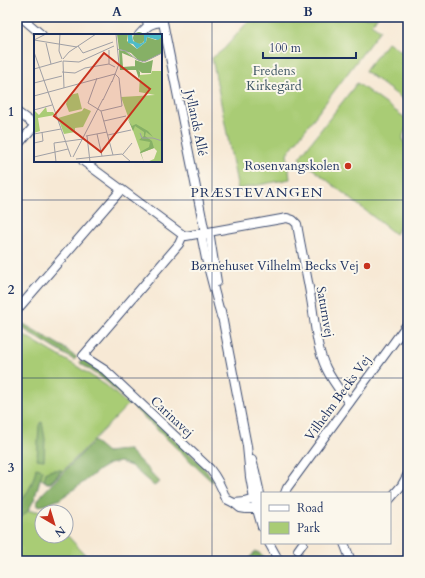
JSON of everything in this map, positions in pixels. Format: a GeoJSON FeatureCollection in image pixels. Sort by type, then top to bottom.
{"type":"FeatureCollection","features":[{"type":"Feature","properties":{"kind":"street"},"geometry":{"type":"LineString","coordinates":[[21,17],[41,34]]}},
{"type":"Feature","properties":{"kind":"street"},"geometry":{"type":"LineString","coordinates":[[140,34],[147,21],[162,19]]}},
{"type":"Feature","properties":{"kind":"street","name":"Jyllands Allé"},"geometry":{"type":"LineString","coordinates":[[162,19],[205,233],[210,238],[221,316],[247,446],[250,477],[260,503],[261,515]]}},
{"type":"Feature","properties":{"kind":"street"},"geometry":{"type":"LineString","coordinates":[[17,112],[34,124]]}},
{"type":"Feature","properties":{"kind":"street"},"geometry":{"type":"LineString","coordinates":[[17,146],[34,126]]}},
{"type":"Feature","properties":{"kind":"street"},"geometry":{"type":"LineString","coordinates":[[84,162],[183,235],[189,236],[205,233]]}},
{"type":"Feature","properties":{"kind":"street"},"geometry":{"type":"LineString","coordinates":[[17,310],[121,190]]}},
{"type":"Feature","properties":{"kind":"street","name":"Saturnvej"},"geometry":{"type":"LineString","coordinates":[[205,233],[287,218],[293,220],[297,224],[321,356],[330,377],[350,403]]}},
{"type":"Feature","properties":{"kind":"street","name":"Carinavej"},"geometry":{"type":"LineString","coordinates":[[183,235],[179,244],[84,356],[105,370],[210,469],[221,485],[226,499],[246,510],[260,503]]}},
{"type":"Feature","properties":{"kind":"street","name":"Vilhelm Becks Vej"},"geometry":{"type":"LineString","coordinates":[[286,490],[408,323]]}},
{"type":"Feature","properties":{"kind":"street"},"geometry":{"type":"LineString","coordinates":[[391,498],[402,485],[408,474]]}},
{"type":"Feature","properties":{"kind":"street"},"geometry":{"type":"LineString","coordinates":[[270,544],[278,559]]}},
{"type":"Feature","properties":{"kind":"street"},"geometry":{"type":"LineString","coordinates":[[273,544],[278,559]]}},
{"type":"Feature","properties":{"kind":"street"},"geometry":{"type":"LineString","coordinates":[[344,544],[351,561]]}},
{"type":"Feature","properties":{"kind":"green space","name":"Fredens Kirkegård"},"geometry":{"type":"Polygon","coordinates":[[[252,17],[378,17],[371,24],[380,30],[287,154],[290,179],[238,189],[212,58],[224,49],[252,17]]]}},
{"type":"Feature","properties":{"kind":"green space"},"geometry":{"type":"Polygon","coordinates":[[[388,42],[408,56],[408,103],[365,71],[388,42]]]}},
{"type":"Feature","properties":{"kind":"green space"},"geometry":{"type":"Polygon","coordinates":[[[357,83],[408,120],[403,140],[408,149],[408,216],[395,234],[299,158],[357,83]]]}},
{"type":"Feature","properties":{"kind":"green space"},"geometry":{"type":"Polygon","coordinates":[[[17,320],[77,357],[74,360],[17,325],[17,320]]]}},
{"type":"Feature","properties":{"kind":"green space"},"geometry":{"type":"Polygon","coordinates":[[[17,331],[107,386],[128,405],[51,483],[47,483],[40,478],[17,506],[17,331]]]}},
{"type":"Feature","properties":{"kind":"green space"},"geometry":{"type":"Polygon","coordinates":[[[82,359],[105,374],[201,464],[214,481],[213,482],[210,480],[108,383],[81,364],[80,362],[82,359]]]}},
{"type":"Feature","properties":{"kind":"green space"},"geometry":{"type":"Polygon","coordinates":[[[42,422],[45,439],[44,460],[37,459],[39,426],[42,422]]]}},
{"type":"Feature","properties":{"kind":"green space"},"geometry":{"type":"Polygon","coordinates":[[[94,441],[107,452],[129,450],[160,482],[154,486],[131,466],[120,462],[109,464],[99,470],[60,499],[48,504],[38,504],[37,502],[43,493],[94,441]]]}},
{"type":"Feature","properties":{"kind":"green space"},"geometry":{"type":"Polygon","coordinates":[[[36,468],[43,470],[34,500],[28,511],[17,521],[17,506],[30,488],[36,468]]]}},
{"type":"Feature","properties":{"kind":"green space"},"geometry":{"type":"Polygon","coordinates":[[[62,470],[52,481],[48,483],[44,480],[46,472],[62,470]]]}},
{"type":"Feature","properties":{"kind":"green space"},"geometry":{"type":"Polygon","coordinates":[[[28,511],[34,511],[34,544],[74,544],[74,543],[91,561],[17,561],[17,521],[28,511]]]}},
{"type":"Feature","properties":{"kind":"green space"},"geometry":{"type":"Polygon","coordinates":[[[255,552],[258,552],[267,561],[246,561],[255,552]]]}},
{"type":"Feature","properties":{"kind":"place","name":"Rosenvangskolen"},"geometry":{"type":"Point","coordinates":[348,166]}},
{"type":"Feature","properties":{"kind":"place","name":"Børnehuset Vilhelm Becks Vej"},"geometry":{"type":"Point","coordinates":[367,266]}},
{"type":"Feature","properties":{"kind":"district","name":"PRÆSTEVANGEN"},"geometry":{"type":"Point","coordinates":[257,192]}}]}
